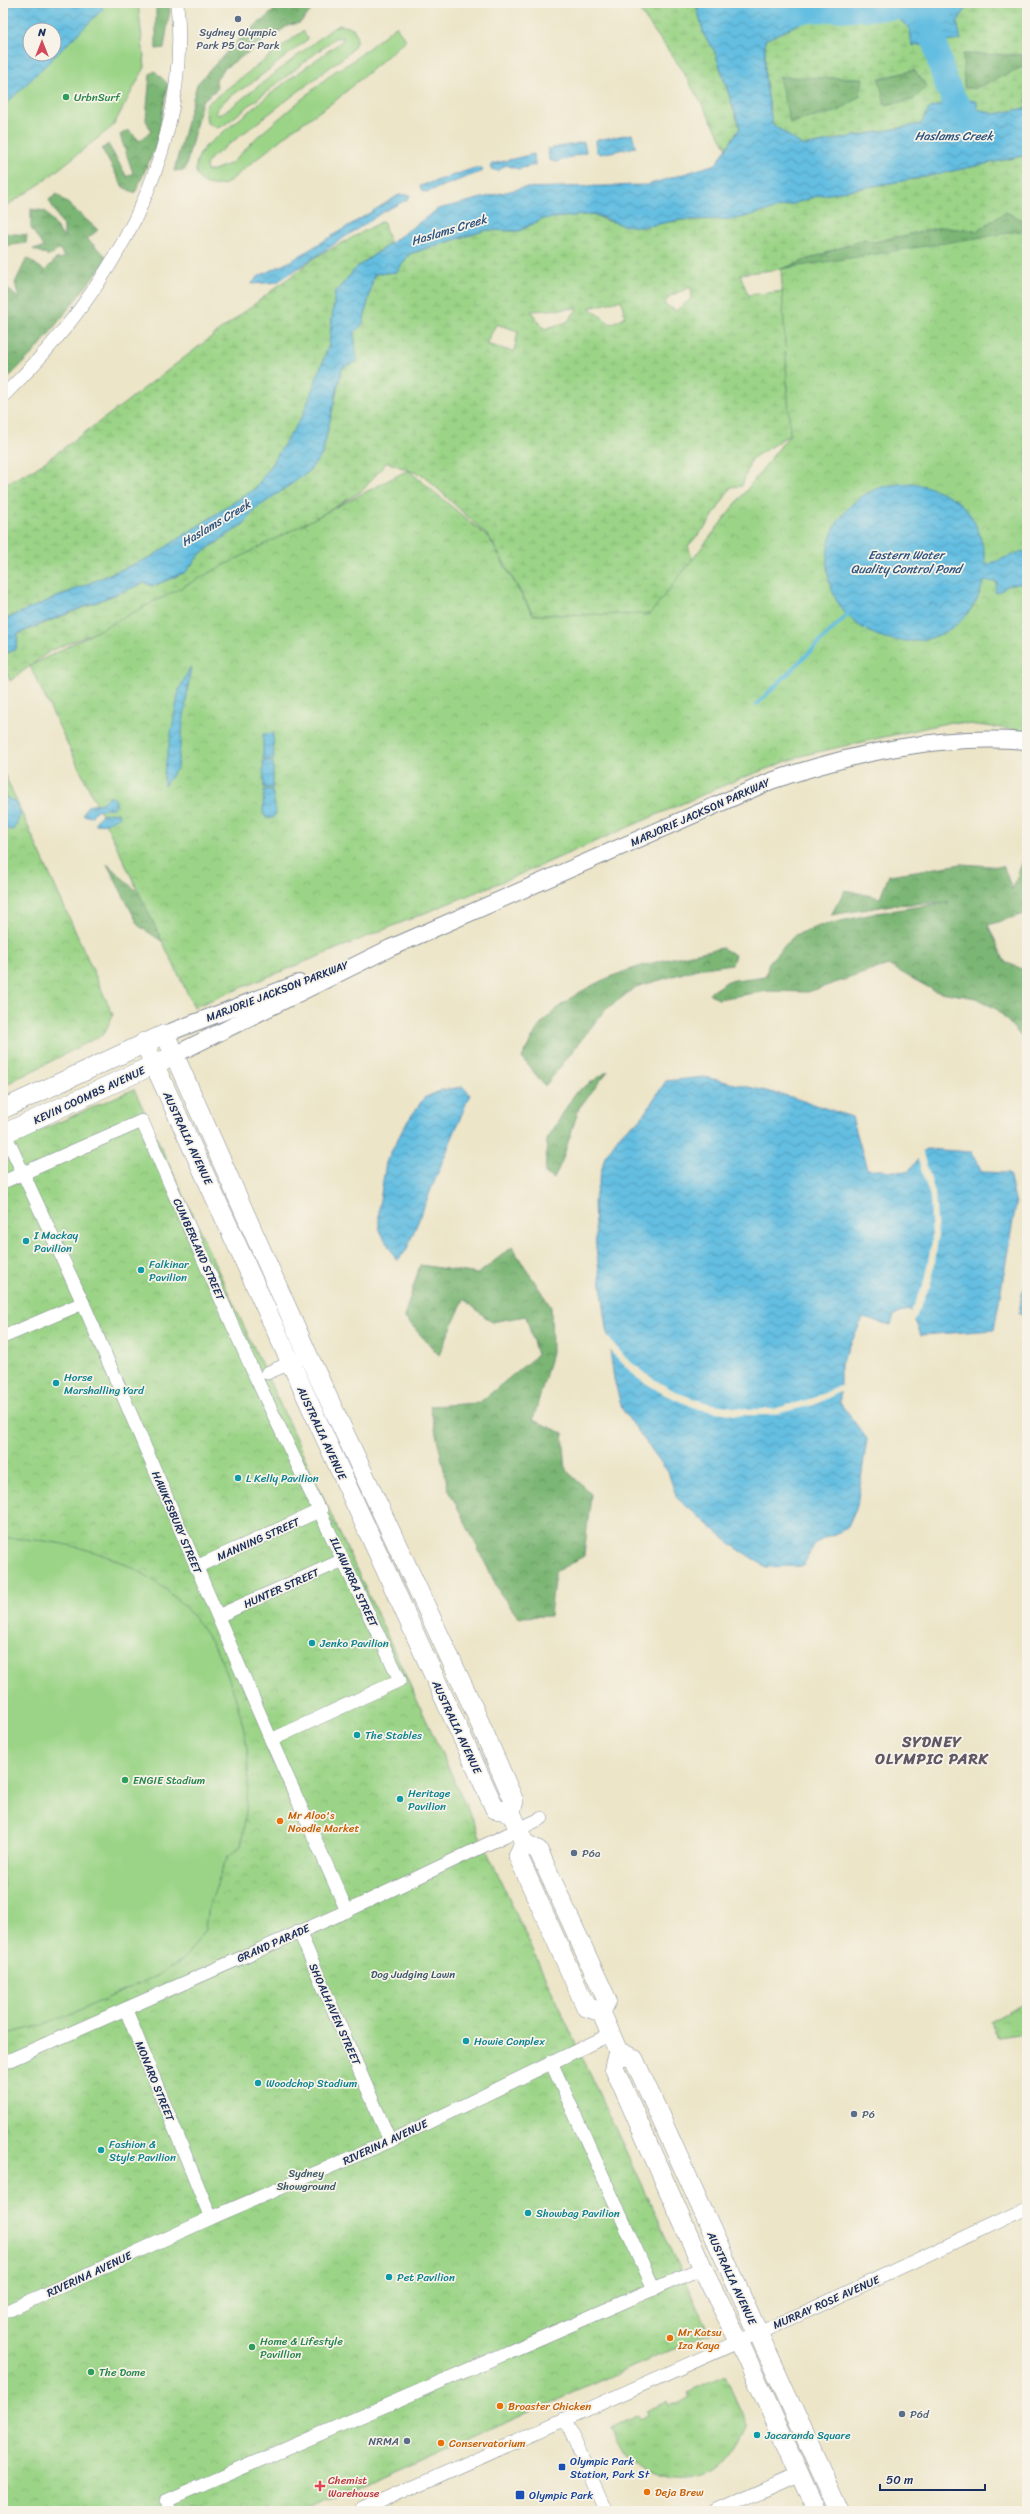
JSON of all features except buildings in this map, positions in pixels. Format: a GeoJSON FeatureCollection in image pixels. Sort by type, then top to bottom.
{"type":"FeatureCollection","features":[{"type":"Feature","properties":{"kind":"main road"},"geometry":{"type":"LineString","coordinates":[[3,1109],[164,1034]]}},
{"type":"Feature","properties":{"kind":"main road","name":"AUSTRALIA AVENUE"},"geometry":{"type":"LineString","coordinates":[[164,1034],[308,1355],[472,1705],[514,1801],[511,1812],[521,1837],[538,1850],[607,2000],[601,2012],[618,2052],[614,2067],[702,2268],[739,2341],[816,2511]]}},
{"type":"Feature","properties":{"kind":"main road","name":"AUSTRALIA AVENUE"},"geometry":{"type":"LineString","coordinates":[[144,1042],[290,1364],[495,1809],[511,1812]]}},
{"type":"Feature","properties":{"kind":"main road","name":"KEVIN COOMBS AVENUE"},"geometry":{"type":"LineString","coordinates":[[4,1133],[174,1055]]}},
{"type":"Feature","properties":{"kind":"main road","name":"AUSTRALIA AVENUE"},"geometry":{"type":"LineString","coordinates":[[618,2052],[634,2059],[839,2511]]}},
{"type":"Feature","properties":{"kind":"street"},"geometry":{"type":"LineString","coordinates":[[3,396],[38,362],[77,314],[134,225],[160,162],[177,86],[177,3]]}},
{"type":"Feature","properties":{"kind":"street","name":"MARJORIE JACKSON PARKWAY"},"geometry":{"type":"LineString","coordinates":[[174,1055],[390,948],[770,781],[822,764],[874,751],[945,741],[1027,741]]}},
{"type":"Feature","properties":{"kind":"street","name":"MARJORIE JACKSON PARKWAY"},"geometry":{"type":"LineString","coordinates":[[164,1034],[390,948]]}},
{"type":"Feature","properties":{"kind":"street","name":"CUMBERLAND STREET"},"geometry":{"type":"LineString","coordinates":[[24,1173],[142,1121],[262,1375]]}},
{"type":"Feature","properties":{"kind":"street","name":"HAWKESBURY STREET"},"geometry":{"type":"LineString","coordinates":[[4,1133],[24,1173],[83,1303],[271,1740],[347,1911]]}},
{"type":"Feature","properties":{"kind":"street"},"geometry":{"type":"LineString","coordinates":[[3,1182],[24,1173]]}},
{"type":"Feature","properties":{"kind":"street"},"geometry":{"type":"LineString","coordinates":[[3,1337],[83,1303]]}},
{"type":"Feature","properties":{"kind":"street"},"geometry":{"type":"LineString","coordinates":[[262,1375],[308,1355]]}},
{"type":"Feature","properties":{"kind":"street","name":"ILLAWARRA STREET"},"geometry":{"type":"LineString","coordinates":[[262,1375],[320,1510],[400,1680],[271,1740]]}},
{"type":"Feature","properties":{"kind":"street","name":"MANNING STREET"},"geometry":{"type":"LineString","coordinates":[[196,1567],[320,1510]]}},
{"type":"Feature","properties":{"kind":"street","name":"HUNTER STREET"},"geometry":{"type":"LineString","coordinates":[[218,1616],[344,1560]]}},
{"type":"Feature","properties":{"kind":"street","name":"GRAND PARADE"},"geometry":{"type":"LineString","coordinates":[[3,2063],[126,2010],[299,1931],[521,1837],[542,1818]]}},
{"type":"Feature","properties":{"kind":"street","name":"SHOALHAVEN STREET"},"geometry":{"type":"LineString","coordinates":[[299,1931],[390,2141]]}},
{"type":"Feature","properties":{"kind":"street","name":"MONARO STREET"},"geometry":{"type":"LineString","coordinates":[[126,2010],[211,2218]]}},
{"type":"Feature","properties":{"kind":"street","name":"RIVERINA AVENUE"},"geometry":{"type":"LineString","coordinates":[[3,2313],[211,2218],[390,2141],[611,2034]]}},
{"type":"Feature","properties":{"kind":"street"},"geometry":{"type":"LineString","coordinates":[[551,2062],[654,2288]]}},
{"type":"Feature","properties":{"kind":"street","name":"MURRAY ROSE AVENUE"},"geometry":{"type":"LineString","coordinates":[[360,2511],[739,2341],[1027,2208]]}},
{"type":"Feature","properties":{"kind":"street"},"geometry":{"type":"LineString","coordinates":[[170,2511],[166,2501],[172,2498],[702,2268]]}},
{"type":"Feature","properties":{"kind":"street"},"geometry":{"type":"LineString","coordinates":[[565,2419],[606,2511]]}},
{"type":"Feature","properties":{"kind":"street"},"geometry":{"type":"LineString","coordinates":[[717,2511],[799,2474]]}},
{"type":"Feature","properties":{"kind":"green space","name":"UrbnSurf"},"geometry":{"type":"Polygon","coordinates":[[[3,3],[138,3],[145,67],[113,126],[40,184],[3,208],[3,3]]]}},
{"type":"Feature","properties":{"kind":"green space"},"geometry":{"type":"Polygon","coordinates":[[[156,3],[168,3],[170,10],[164,48],[156,49],[156,3]]]}},
{"type":"Feature","properties":{"kind":"green space"},"geometry":{"type":"Polygon","coordinates":[[[283,3],[318,3],[300,23],[289,25],[225,68],[216,79],[217,89],[202,101],[185,170],[174,171],[197,84],[237,41],[283,3]]]}},
{"type":"Feature","properties":{"kind":"green space"},"geometry":{"type":"Polygon","coordinates":[[[634,3],[696,3],[704,35],[715,52],[740,128],[727,148],[681,68],[634,3]]]}},
{"type":"Feature","properties":{"kind":"green space"},"geometry":{"type":"Polygon","coordinates":[[[772,3],[859,3],[847,13],[893,13],[910,29],[912,45],[957,22],[970,3],[1027,3],[1027,55],[963,54],[964,87],[974,89],[1027,65],[1027,108],[995,114],[977,109],[929,109],[922,124],[803,146],[772,124],[765,76],[765,40],[827,10],[772,3]],[[914,70],[879,79],[885,105],[913,100],[927,86],[914,70]],[[779,77],[790,123],[839,111],[860,96],[863,78],[779,77]]]}},
{"type":"Feature","properties":{"kind":"green space"},"geometry":{"type":"Polygon","coordinates":[[[340,25],[353,28],[355,32],[357,38],[350,52],[211,158],[206,165],[207,171],[211,171],[232,163],[256,138],[335,71],[350,63],[396,26],[406,40],[336,100],[291,131],[226,184],[215,185],[207,184],[201,181],[197,176],[197,162],[200,154],[206,146],[283,84],[342,41],[343,37],[335,38],[223,126],[217,128],[207,123],[205,107],[208,103],[303,31],[308,39],[249,85],[225,100],[215,113],[218,115],[229,109],[333,28],[340,25]]]}},
{"type":"Feature","properties":{"kind":"green space"},"geometry":{"type":"Polygon","coordinates":[[[963,54],[1027,55],[1027,65],[974,89],[964,87],[963,54]]]}},
{"type":"Feature","properties":{"kind":"green space"},"geometry":{"type":"Polygon","coordinates":[[[914,70],[927,86],[913,100],[885,105],[878,79],[914,70]]]}},
{"type":"Feature","properties":{"kind":"green space"},"geometry":{"type":"Polygon","coordinates":[[[155,71],[168,84],[156,146],[135,193],[123,187],[102,149],[108,144],[127,177],[133,173],[120,135],[128,130],[140,141],[151,131],[146,120],[150,74],[155,71]]]}},
{"type":"Feature","properties":{"kind":"green space"},"geometry":{"type":"Polygon","coordinates":[[[778,77],[863,78],[860,96],[839,111],[790,123],[778,77]]]}},
{"type":"Feature","properties":{"kind":"green space"},"geometry":{"type":"Polygon","coordinates":[[[1027,155],[1027,222],[1006,212],[976,231],[941,227],[874,242],[864,239],[781,269],[740,274],[748,295],[786,291],[822,414],[751,459],[742,486],[731,487],[708,524],[688,546],[694,564],[650,614],[541,628],[489,537],[424,476],[387,462],[362,491],[259,552],[134,616],[50,651],[10,681],[3,664],[3,655],[16,649],[18,634],[144,583],[153,586],[186,572],[200,554],[245,523],[254,510],[307,473],[322,455],[342,368],[357,361],[354,333],[363,323],[374,274],[397,272],[409,254],[486,230],[519,231],[542,219],[593,214],[607,221],[642,227],[679,220],[736,219],[790,205],[817,196],[924,177],[1027,155]],[[691,287],[670,296],[664,304],[676,311],[692,298],[691,287]],[[621,300],[589,308],[611,324],[625,317],[621,300]],[[578,308],[531,311],[544,329],[567,322],[578,308]],[[496,324],[486,344],[514,352],[518,331],[496,324]]]}},
{"type":"Feature","properties":{"kind":"green space"},"geometry":{"type":"Polygon","coordinates":[[[57,194],[98,230],[87,239],[108,258],[37,349],[3,383],[3,290],[6,287],[19,299],[15,283],[27,258],[45,271],[56,259],[64,258],[60,249],[49,256],[33,249],[44,248],[31,228],[31,209],[45,211],[64,238],[64,228],[49,200],[57,194]]]}},
{"type":"Feature","properties":{"kind":"green space"},"geometry":{"type":"Polygon","coordinates":[[[1006,212],[1027,222],[1027,257],[781,269],[864,239],[875,242],[941,227],[976,231],[1006,212]]]}},
{"type":"Feature","properties":{"kind":"green space"},"geometry":{"type":"Polygon","coordinates":[[[383,221],[390,243],[356,268],[335,293],[329,345],[303,416],[256,488],[151,557],[3,620],[3,485],[35,469],[125,403],[316,257],[383,221]]]}},
{"type":"Feature","properties":{"kind":"green space"},"geometry":{"type":"Polygon","coordinates":[[[1027,230],[1027,731],[951,722],[804,755],[734,781],[528,871],[194,1007],[30,666],[408,470],[489,538],[533,615],[650,614],[790,434],[781,269],[1027,230]]]}},
{"type":"Feature","properties":{"kind":"green space"},"geometry":{"type":"Polygon","coordinates":[[[3,233],[27,235],[26,243],[5,246],[3,250],[3,233]]]}},
{"type":"Feature","properties":{"kind":"green space"},"geometry":{"type":"Polygon","coordinates":[[[3,771],[113,1015],[104,1034],[3,1086],[3,771]]]}},
{"type":"Feature","properties":{"kind":"green space"},"geometry":{"type":"Polygon","coordinates":[[[1024,858],[1027,859],[1027,913],[988,925],[1005,962],[1027,971],[1027,993],[1024,996],[1024,1040],[998,1010],[976,998],[935,991],[888,965],[808,992],[768,991],[718,999],[709,993],[728,981],[766,976],[769,962],[795,935],[819,926],[877,913],[949,902],[892,905],[831,915],[845,890],[880,898],[889,875],[962,864],[1004,867],[1012,890],[1024,858]]]}},
{"type":"Feature","properties":{"kind":"green space"},"geometry":{"type":"Polygon","coordinates":[[[107,864],[152,905],[188,927],[163,942],[139,926],[107,864]]]}},
{"type":"Feature","properties":{"kind":"green space"},"geometry":{"type":"Polygon","coordinates":[[[722,948],[735,955],[732,964],[697,969],[636,987],[604,1011],[545,1086],[522,1058],[542,1023],[561,1006],[581,992],[603,980],[625,971],[673,958],[722,948]]]}},
{"type":"Feature","properties":{"kind":"green space"},"geometry":{"type":"Polygon","coordinates":[[[608,1071],[579,1108],[562,1161],[554,1179],[545,1173],[547,1140],[575,1093],[608,1071]]]}},
{"type":"Feature","properties":{"kind":"green space","name":"Sydney Showground"},"geometry":{"type":"Polygon","coordinates":[[[134,1089],[710,2333],[304,2511],[3,2511],[3,1147],[134,1089]]]}},
{"type":"Feature","properties":{"kind":"green space"},"geometry":{"type":"Polygon","coordinates":[[[512,1247],[551,1307],[552,1353],[533,1420],[563,1433],[566,1470],[591,1494],[584,1556],[555,1572],[550,1616],[518,1617],[500,1593],[448,1488],[430,1406],[479,1403],[537,1355],[526,1316],[491,1322],[464,1299],[439,1355],[404,1317],[420,1265],[478,1274],[512,1247]]]}},
{"type":"Feature","properties":{"kind":"green space","name":"ENGIE Stadium"},"geometry":{"type":"Polygon","coordinates":[[[3,1538],[42,1541],[79,1548],[114,1559],[145,1575],[173,1596],[197,1622],[217,1653],[233,1690],[241,1718],[248,1757],[248,1787],[241,1846],[227,1857],[207,1912],[205,1929],[184,1959],[162,1973],[101,2001],[46,2024],[3,2035],[3,1538]]]}},
{"type":"Feature","properties":{"kind":"green space"},"geometry":{"type":"Polygon","coordinates":[[[1027,2002],[1027,2033],[998,2037],[989,2022],[1027,2002]]]}},
{"type":"Feature","properties":{"kind":"green space"},"geometry":{"type":"Polygon","coordinates":[[[725,2376],[748,2427],[730,2457],[716,2470],[703,2476],[690,2479],[663,2477],[650,2473],[638,2466],[622,2451],[611,2428],[638,2415],[640,2419],[648,2415],[647,2411],[667,2402],[669,2407],[689,2398],[687,2393],[725,2376]]]}},
{"type":"Feature","properties":{"kind":"water"},"geometry":{"type":"Polygon","coordinates":[[[3,3],[99,3],[103,9],[62,49],[62,22],[22,22],[22,62],[49,62],[3,107],[3,3]]]}},
{"type":"Feature","properties":{"kind":"water","name":"Haslams Creek"},"geometry":{"type":"Polygon","coordinates":[[[696,3],[772,3],[827,10],[765,40],[765,76],[772,124],[803,146],[921,124],[929,109],[954,99],[977,101],[977,109],[995,114],[1027,108],[1027,155],[924,177],[817,196],[790,205],[736,219],[679,220],[642,227],[622,225],[593,214],[542,219],[519,231],[486,230],[409,254],[397,272],[374,274],[363,324],[354,333],[357,361],[342,368],[322,455],[307,473],[254,510],[245,523],[200,554],[186,572],[153,586],[144,583],[33,627],[18,634],[16,649],[3,655],[3,620],[151,557],[256,488],[303,415],[329,345],[335,293],[356,268],[438,209],[522,188],[647,185],[716,164],[740,128],[715,52],[704,35],[696,3]]]}},
{"type":"Feature","properties":{"kind":"water"},"geometry":{"type":"Polygon","coordinates":[[[859,3],[919,3],[924,6],[933,3],[970,3],[957,22],[961,40],[912,46],[910,29],[893,13],[847,14],[859,3]]]}},
{"type":"Feature","properties":{"kind":"water"},"geometry":{"type":"Polygon","coordinates":[[[632,134],[636,147],[600,154],[596,151],[596,140],[632,134]]]}},
{"type":"Feature","properties":{"kind":"water"},"geometry":{"type":"Polygon","coordinates":[[[584,142],[586,152],[556,162],[549,160],[548,149],[584,142]]]}},
{"type":"Feature","properties":{"kind":"water"},"geometry":{"type":"Polygon","coordinates":[[[534,154],[535,165],[518,169],[506,165],[498,171],[491,169],[492,164],[534,154]]]}},
{"type":"Feature","properties":{"kind":"water"},"geometry":{"type":"Polygon","coordinates":[[[475,168],[482,168],[483,171],[427,192],[422,191],[420,186],[475,168]]]}},
{"type":"Feature","properties":{"kind":"water"},"geometry":{"type":"Polygon","coordinates":[[[399,195],[410,195],[408,199],[383,212],[277,282],[251,284],[259,276],[291,261],[399,195]]]}},
{"type":"Feature","properties":{"kind":"water","name":"Eastern Water Quality Control Pond"},"geometry":{"type":"Polygon","coordinates":[[[913,483],[945,494],[957,501],[966,509],[979,532],[986,565],[1023,551],[1027,558],[1027,583],[1008,585],[1004,589],[995,593],[997,582],[984,581],[975,603],[957,624],[935,637],[910,641],[886,638],[863,628],[845,612],[832,590],[827,563],[828,546],[831,535],[846,510],[862,496],[871,491],[890,485],[913,483]]]}},
{"type":"Feature","properties":{"kind":"water"},"geometry":{"type":"Polygon","coordinates":[[[191,666],[177,768],[164,786],[164,773],[179,690],[191,666]]]}},
{"type":"Feature","properties":{"kind":"water"},"geometry":{"type":"Polygon","coordinates":[[[273,733],[274,759],[263,759],[263,734],[273,733]]]}},
{"type":"Feature","properties":{"kind":"water"},"geometry":{"type":"Polygon","coordinates":[[[263,761],[273,761],[273,788],[264,788],[263,761]]]}},
{"type":"Feature","properties":{"kind":"water"},"geometry":{"type":"Polygon","coordinates":[[[264,790],[272,790],[276,813],[273,818],[266,818],[263,812],[264,790]]]}},
{"type":"Feature","properties":{"kind":"water"},"geometry":{"type":"Polygon","coordinates":[[[3,796],[15,802],[21,814],[13,830],[3,828],[3,796]]]}},
{"type":"Feature","properties":{"kind":"water"},"geometry":{"type":"Polygon","coordinates":[[[108,797],[112,797],[116,800],[116,805],[113,808],[96,810],[91,817],[83,815],[87,806],[102,803],[108,797]]]}},
{"type":"Feature","properties":{"kind":"water"},"geometry":{"type":"Polygon","coordinates":[[[118,813],[119,816],[111,821],[95,824],[96,820],[104,814],[118,813]]]}},
{"type":"Feature","properties":{"kind":"water"},"geometry":{"type":"Polygon","coordinates":[[[704,1077],[788,1096],[852,1117],[867,1169],[908,1172],[926,1149],[972,1152],[982,1172],[1009,1173],[1016,1204],[994,1330],[921,1335],[910,1309],[894,1315],[891,1325],[863,1318],[840,1366],[840,1403],[867,1439],[857,1506],[847,1528],[815,1543],[803,1566],[766,1567],[735,1547],[677,1498],[668,1472],[622,1409],[614,1379],[596,1248],[594,1202],[605,1156],[622,1132],[640,1120],[666,1081],[704,1077]]]}},
{"type":"Feature","properties":{"kind":"water"},"geometry":{"type":"Polygon","coordinates":[[[463,1087],[470,1094],[406,1251],[397,1261],[379,1229],[379,1207],[386,1162],[405,1125],[424,1098],[442,1090],[463,1087]]]}},
{"type":"Feature","properties":{"kind":"water"},"geometry":{"type":"Polygon","coordinates":[[[1027,1283],[1027,1319],[1019,1313],[1022,1294],[1027,1283]]]}},
{"type":"Feature","properties":{"kind":"pier"},"geometry":{"type":"Polygon","coordinates":[[[922,1150],[935,1193],[938,1238],[934,1271],[930,1286],[913,1324],[910,1314],[923,1286],[932,1241],[930,1197],[917,1157],[922,1150]]]}},
{"type":"Feature","properties":{"kind":"pier"},"geometry":{"type":"Polygon","coordinates":[[[607,1336],[627,1359],[652,1378],[678,1393],[708,1403],[747,1409],[773,1409],[813,1398],[842,1385],[842,1391],[814,1405],[770,1415],[736,1415],[698,1409],[665,1395],[637,1378],[608,1349],[607,1336]]]}},
{"type":"Feature","properties":{"kind":"waterway"},"geometry":{"type":"LineString","coordinates":[[793,11],[899,7],[926,10],[950,3]]}},
{"type":"Feature","properties":{"kind":"waterway"},"geometry":{"type":"LineString","coordinates":[[926,11],[947,86],[954,100],[963,112],[975,123]]}},
{"type":"Feature","properties":{"kind":"waterway"},"geometry":{"type":"LineString","coordinates":[[757,704],[847,615]]}},
{"type":"Feature","properties":{"kind":"place","name":"Sydney Olympic Park P5 Car Park"},"geometry":{"type":"Point","coordinates":[238,19]}},
{"type":"Feature","properties":{"kind":"place","name":"UrbnSurf"},"geometry":{"type":"Point","coordinates":[66,97]}},
{"type":"Feature","properties":{"kind":"place","name":"I Mackay Pavilion"},"geometry":{"type":"Point","coordinates":[26,1241]}},
{"type":"Feature","properties":{"kind":"place","name":"Falkinar Pavilion"},"geometry":{"type":"Point","coordinates":[141,1270]}},
{"type":"Feature","properties":{"kind":"place","name":"Horse Marshalling Yard"},"geometry":{"type":"Point","coordinates":[56,1383]}},
{"type":"Feature","properties":{"kind":"place","name":"L Kelly Pavilion"},"geometry":{"type":"Point","coordinates":[238,1478]}},
{"type":"Feature","properties":{"kind":"place","name":"Jenko Pavilion"},"geometry":{"type":"Point","coordinates":[312,1643]}},
{"type":"Feature","properties":{"kind":"place","name":"The Stables"},"geometry":{"type":"Point","coordinates":[357,1735]}},
{"type":"Feature","properties":{"kind":"place","name":"ENGIE Stadium"},"geometry":{"type":"Point","coordinates":[125,1780]}},
{"type":"Feature","properties":{"kind":"place","name":"Heritage Pavilion"},"geometry":{"type":"Point","coordinates":[400,1799]}},
{"type":"Feature","properties":{"kind":"place","name":"Mr Aloo's Noodle Market"},"geometry":{"type":"Point","coordinates":[280,1821]}},
{"type":"Feature","properties":{"kind":"place","name":"P6a"},"geometry":{"type":"Point","coordinates":[574,1853]}},
{"type":"Feature","properties":{"kind":"place","name":"Howie Conplex"},"geometry":{"type":"Point","coordinates":[466,2041]}},
{"type":"Feature","properties":{"kind":"place","name":"Woodchop Stadium"},"geometry":{"type":"Point","coordinates":[258,2083]}},
{"type":"Feature","properties":{"kind":"place","name":"P6"},"geometry":{"type":"Point","coordinates":[854,2114]}},
{"type":"Feature","properties":{"kind":"place","name":"Fashion & Style Pavilion"},"geometry":{"type":"Point","coordinates":[101,2150]}},
{"type":"Feature","properties":{"kind":"place","name":"Showbag Pavilion"},"geometry":{"type":"Point","coordinates":[528,2213]}},
{"type":"Feature","properties":{"kind":"place","name":"Pet Pavilion"},"geometry":{"type":"Point","coordinates":[389,2277]}},
{"type":"Feature","properties":{"kind":"place","name":"Mr Katsu Iza Kaya"},"geometry":{"type":"Point","coordinates":[670,2338]}},
{"type":"Feature","properties":{"kind":"place","name":"Home & Lifestyle Pavillion"},"geometry":{"type":"Point","coordinates":[252,2347]}},
{"type":"Feature","properties":{"kind":"place","name":"The Dome"},"geometry":{"type":"Point","coordinates":[91,2372]}},
{"type":"Feature","properties":{"kind":"place","name":"Broaster Chicken"},"geometry":{"type":"Point","coordinates":[500,2406]}},
{"type":"Feature","properties":{"kind":"place","name":"P6d"},"geometry":{"type":"Point","coordinates":[902,2414]}},
{"type":"Feature","properties":{"kind":"place","name":"Jacaranda Square"},"geometry":{"type":"Point","coordinates":[757,2435]}},
{"type":"Feature","properties":{"kind":"place","name":"NRMA"},"geometry":{"type":"Point","coordinates":[407,2441]}},
{"type":"Feature","properties":{"kind":"place","name":"Conservatorium"},"geometry":{"type":"Point","coordinates":[441,2443]}},
{"type":"Feature","properties":{"kind":"place","name":"Olympic Park Station, Park St"},"geometry":{"type":"Point","coordinates":[562,2467]}},
{"type":"Feature","properties":{"kind":"place","name":"Chemist Warehouse"},"geometry":{"type":"Point","coordinates":[320,2486]}},
{"type":"Feature","properties":{"kind":"place","name":"Deja Brew"},"geometry":{"type":"Point","coordinates":[647,2492]}},
{"type":"Feature","properties":{"kind":"place","name":"Olympic Park"},"geometry":{"type":"Point","coordinates":[520,2495]}},
{"type":"Feature","properties":{"kind":"district","name":"SYDNEY OLYMPIC PARK"},"geometry":{"type":"Point","coordinates":[932,1750]}},
{"type":"Feature","properties":{"kind":"park label","name":"Dog Judging Lawn"},"geometry":{"type":"Point","coordinates":[413,1974]}}]}
